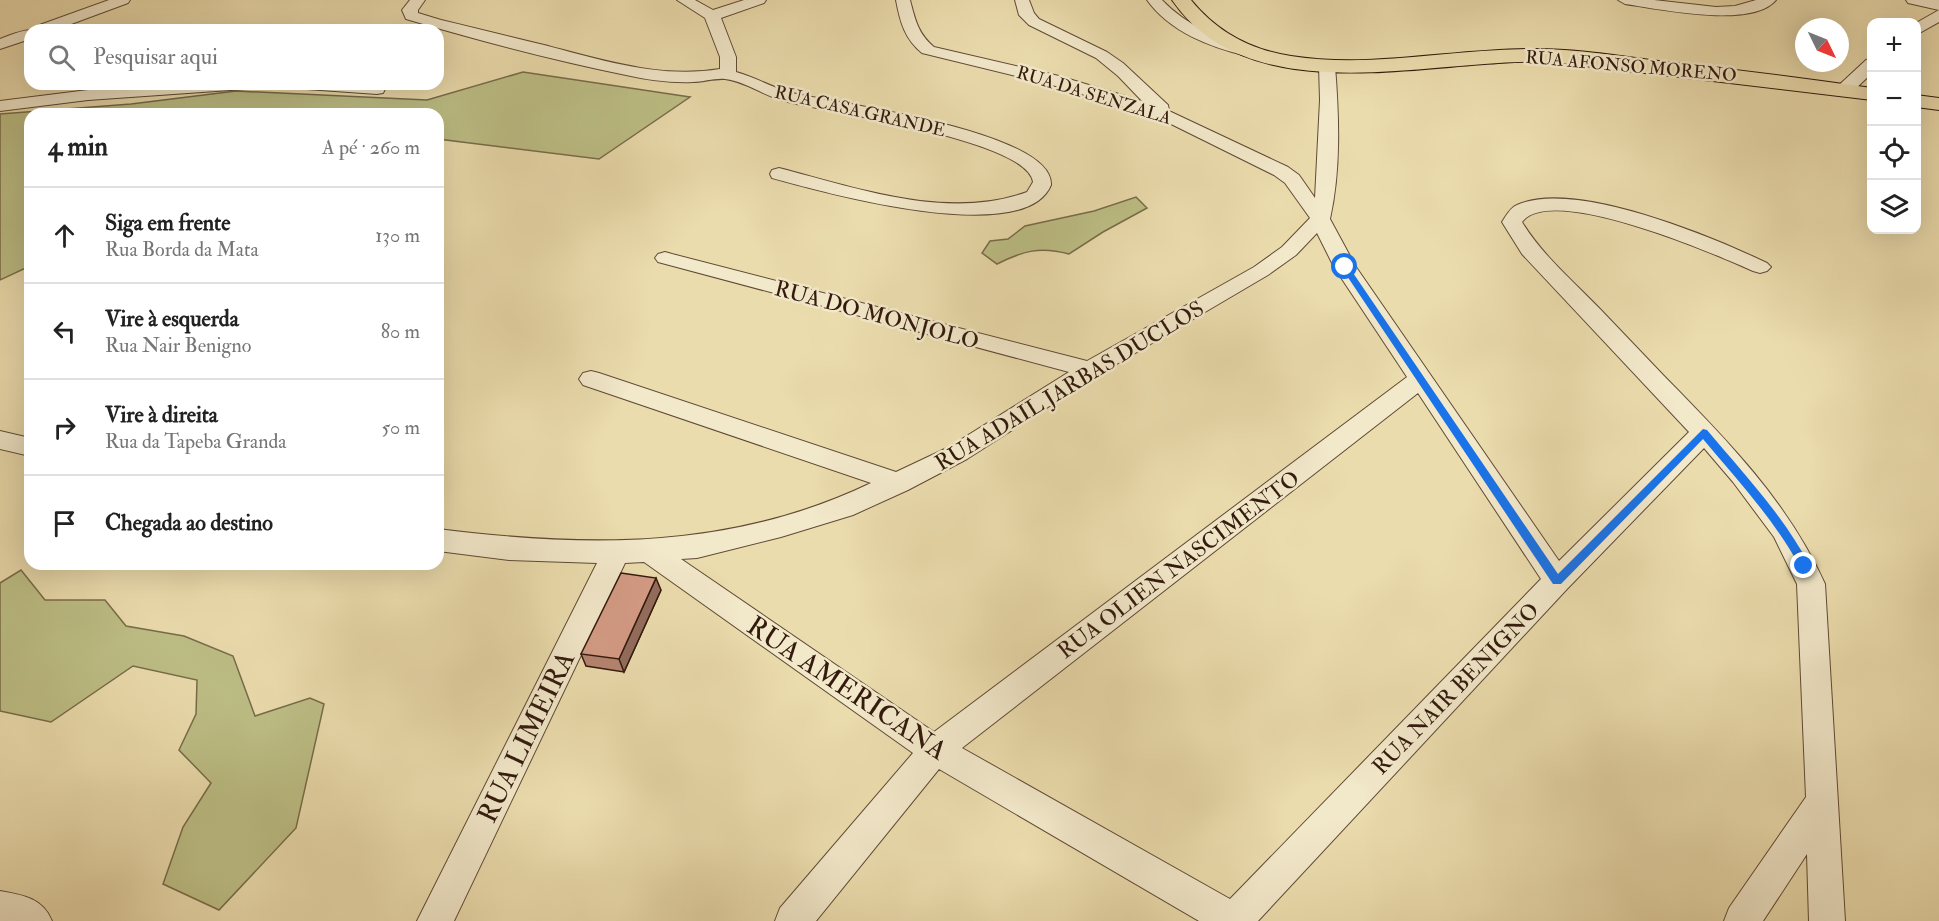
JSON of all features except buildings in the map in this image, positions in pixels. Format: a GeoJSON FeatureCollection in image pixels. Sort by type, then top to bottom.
{"type":"FeatureCollection","features":[{"type":"Feature","properties":{"kind":"main road","name":"RUA AFONSO MORENO"},"geometry":{"type":"LineString","coordinates":[[1181,0],[1198,22],[1215,34],[1247,51],[1293,63],[1327,66],[1536,55],[1718,73],[1867,93]]}},
{"type":"Feature","properties":{"kind":"main road"},"geometry":{"type":"LineString","coordinates":[[1921,102],[1939,104]]}},
{"type":"Feature","properties":{"kind":"street"},"geometry":{"type":"LineString","coordinates":[[57,24],[123,0]]}},
{"type":"Feature","properties":{"kind":"street","name":"RUA CASA GRANDE"},"geometry":{"type":"LineString","coordinates":[[418,0],[410,10],[411,16],[442,24]]}},
{"type":"Feature","properties":{"kind":"street"},"geometry":{"type":"LineString","coordinates":[[684,0],[712,16],[728,57],[728,74]]}},
{"type":"Feature","properties":{"kind":"street"},"geometry":{"type":"LineString","coordinates":[[712,16],[759,0]]}},
{"type":"Feature","properties":{"kind":"street","name":"RUA DA SENZALA"},"geometry":{"type":"LineString","coordinates":[[903,0],[908,22],[917,41],[928,50],[1053,80],[1175,119],[1292,179],[1320,219],[1345,267],[1557,581]]}},
{"type":"Feature","properties":{"kind":"street"},"geometry":{"type":"LineString","coordinates":[[1022,0],[1028,15],[1034,22],[1108,59],[1131,79],[1149,100],[1175,119]]}},
{"type":"Feature","properties":{"kind":"street","name":"RUA AFONSO MORENO"},"geometry":{"type":"LineString","coordinates":[[1154,0],[1185,27],[1213,41],[1247,51]]}},
{"type":"Feature","properties":{"kind":"street"},"geometry":{"type":"LineString","coordinates":[[1625,0],[1695,10],[1720,11],[1742,10],[1769,0]]}},
{"type":"Feature","properties":{"kind":"street"},"geometry":{"type":"LineString","coordinates":[[1912,0],[1939,5]]}},
{"type":"Feature","properties":{"kind":"street"},"geometry":{"type":"LineString","coordinates":[[1921,27],[1939,15]]}},
{"type":"Feature","properties":{"kind":"street","name":"RUA CASA GRANDE"},"geometry":{"type":"LineString","coordinates":[[444,24],[602,65],[661,76],[706,77],[728,74],[785,96],[910,122],[978,139],[1028,160],[1040,172],[1043,184],[1040,192],[1023,202],[985,209],[936,207],[829,189],[779,174]]}},
{"type":"Feature","properties":{"kind":"street"},"geometry":{"type":"LineString","coordinates":[[0,44],[24,36]]}},
{"type":"Feature","properties":{"kind":"street"},"geometry":{"type":"LineString","coordinates":[[1320,219],[1327,190],[1329,100],[1327,66]]}},
{"type":"Feature","properties":{"kind":"street"},"geometry":{"type":"LineString","coordinates":[[1844,90],[1867,68]]}},
{"type":"Feature","properties":{"kind":"street"},"geometry":{"type":"LineString","coordinates":[[0,106],[88,95],[159,90]]}},
{"type":"Feature","properties":{"kind":"street"},"geometry":{"type":"LineString","coordinates":[[1760,267],[1677,233],[1601,210],[1540,205],[1519,212],[1512,222],[1529,250],[1727,459],[1788,536],[1804,566],[1811,584],[1824,801],[1827,921]]}},
{"type":"Feature","properties":{"kind":"street","name":"RUA ADAIL JARBAS DUCLOS"},"geometry":{"type":"LineString","coordinates":[[649,551],[697,547],[781,526],[844,508],[899,483],[958,453],[1090,370],[1261,271],[1289,251],[1320,219]]}},
{"type":"Feature","properties":{"kind":"street","name":"RUA DO MONJOLO"},"geometry":{"type":"LineString","coordinates":[[665,258],[1090,370]]}},
{"type":"Feature","properties":{"kind":"street","name":"RUA OLIEN NASCIMENTO"},"geometry":{"type":"LineString","coordinates":[[793,921],[935,750],[1422,378]]}},
{"type":"Feature","properties":{"kind":"street"},"geometry":{"type":"LineString","coordinates":[[591,380],[899,483]]}},
{"type":"Feature","properties":{"kind":"street","name":"RUA NAIR BENIGNO"},"geometry":{"type":"LineString","coordinates":[[1233,921],[1557,581],[1703,433]]}},
{"type":"Feature","properties":{"kind":"street"},"geometry":{"type":"LineString","coordinates":[[0,440],[24,446]]}},
{"type":"Feature","properties":{"kind":"street"},"geometry":{"type":"LineString","coordinates":[[444,541],[509,549],[616,553],[649,551]]}},
{"type":"Feature","properties":{"kind":"street","name":"RUA AMERICANA"},"geometry":{"type":"LineString","coordinates":[[649,551],[935,750],[1233,921]]}},
{"type":"Feature","properties":{"kind":"street","name":"RUA LIMEIRA"},"geometry":{"type":"LineString","coordinates":[[435,921],[616,553]]}},
{"type":"Feature","properties":{"kind":"street"},"geometry":{"type":"LineString","coordinates":[[1742,921],[1824,801]]}},
{"type":"Feature","properties":{"kind":"street"},"geometry":{"type":"LineString","coordinates":[[0,909],[19,912],[34,921]]}},
{"type":"Feature","properties":{"kind":"green space"},"geometry":{"type":"Polygon","coordinates":[[[523,72],[690,97],[599,159],[444,140],[444,108],[79,108],[236,91],[427,100],[523,72]]]}},
{"type":"Feature","properties":{"kind":"green space"},"geometry":{"type":"Polygon","coordinates":[[[24,112],[24,269],[0,280],[0,114],[24,112]]]}},
{"type":"Feature","properties":{"kind":"green space"},"geometry":{"type":"Polygon","coordinates":[[[1136,197],[1147,208],[1069,254],[1049,250],[1032,251],[997,264],[982,253],[990,241],[1008,239],[1025,226],[1094,211],[1136,197]]]}},
{"type":"Feature","properties":{"kind":"green space"},"geometry":{"type":"Polygon","coordinates":[[[21,570],[45,600],[105,600],[126,626],[184,636],[233,656],[255,716],[310,698],[324,704],[296,828],[219,910],[163,884],[183,827],[211,783],[179,750],[196,714],[197,680],[133,666],[51,722],[0,711],[0,583],[21,570]]]}},
{"type":"Feature","properties":{"kind":"route"},"geometry":{"type":"LineString","coordinates":[[1345,267],[1557,581],[1703,433],[1767,507],[1788,536],[1804,566]]}}]}
